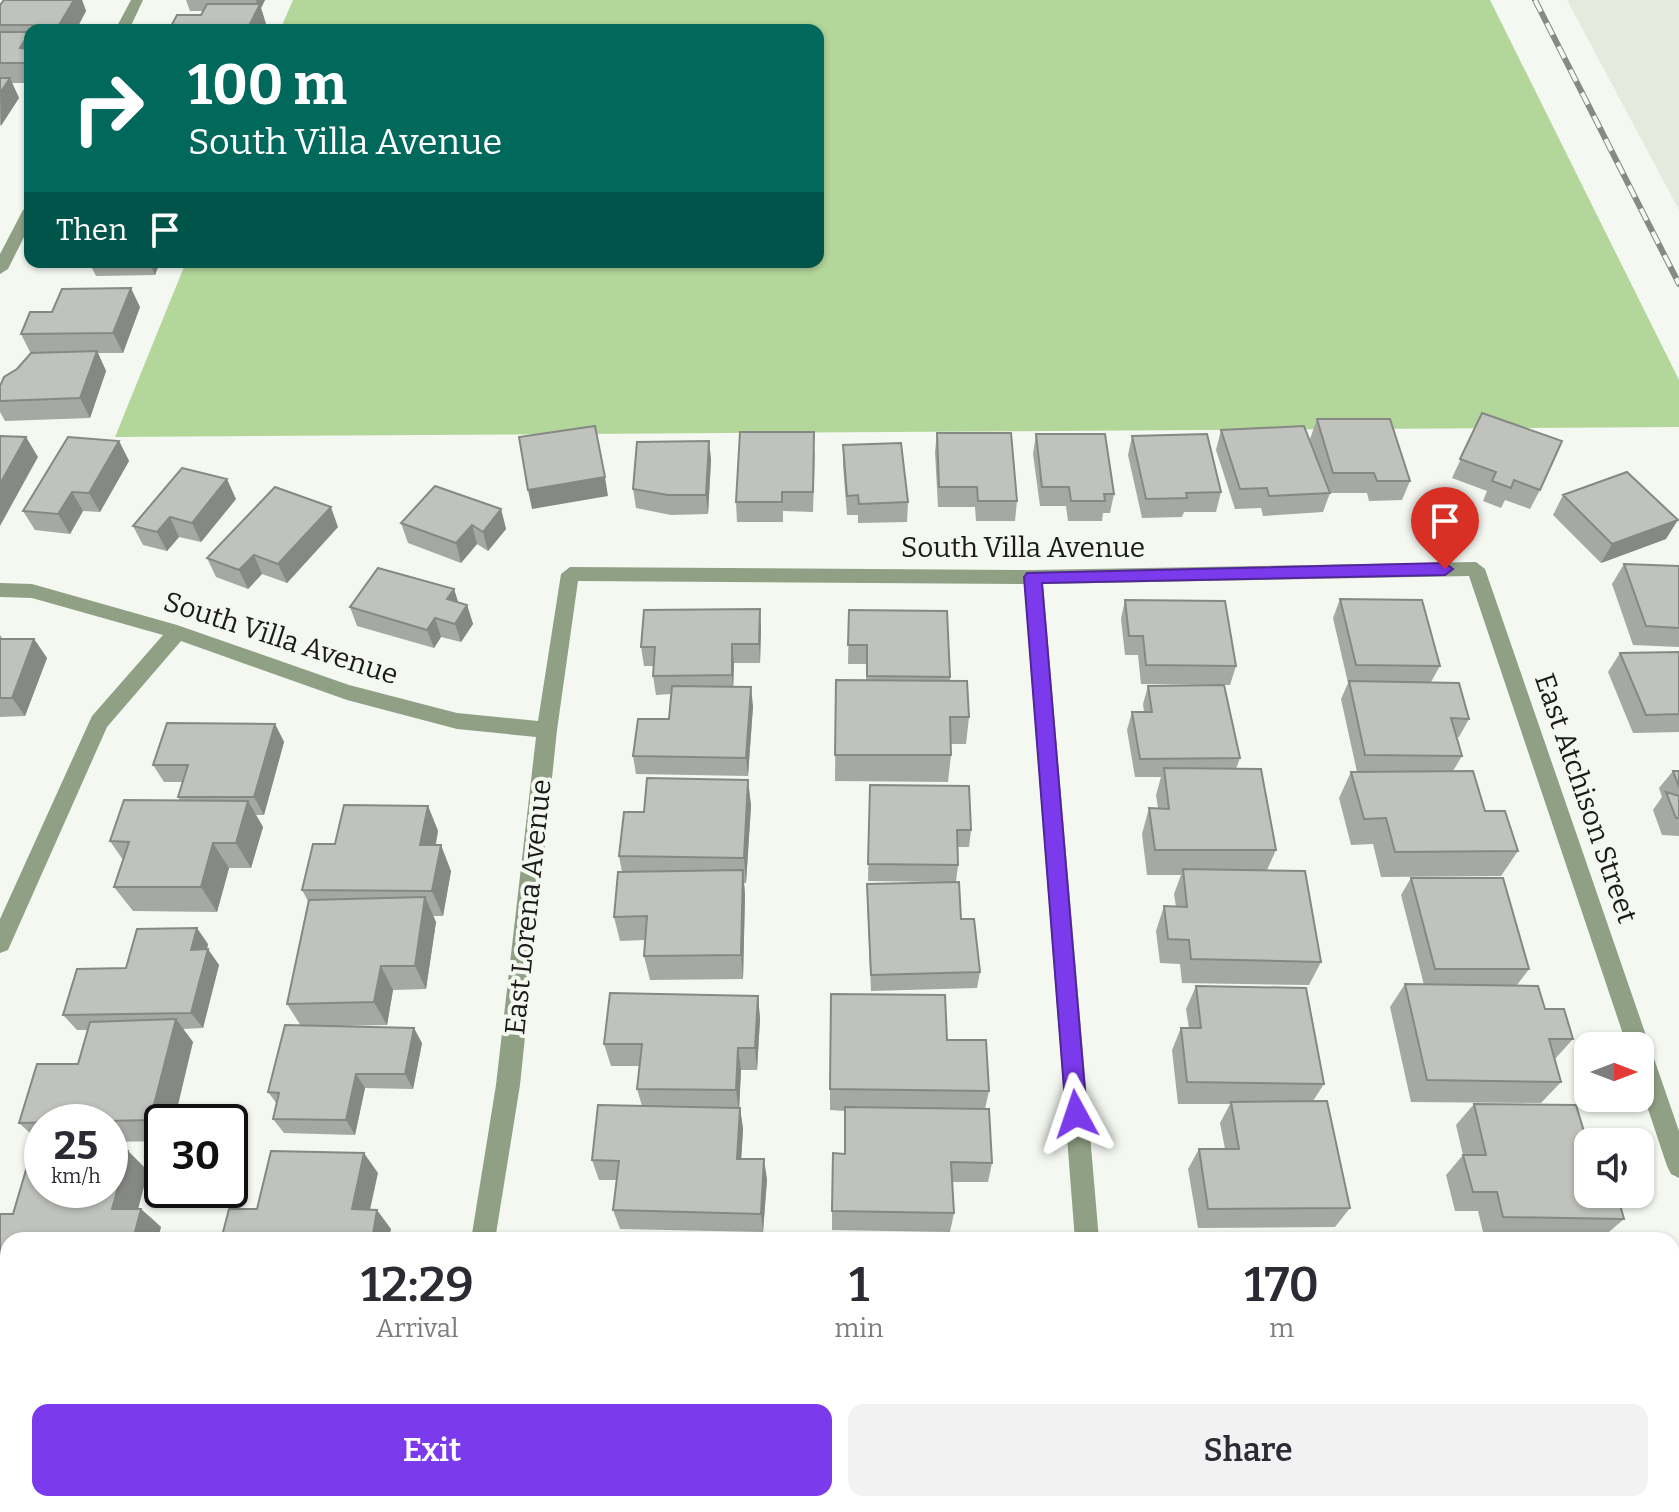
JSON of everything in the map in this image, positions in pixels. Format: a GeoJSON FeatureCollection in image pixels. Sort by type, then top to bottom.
{"type":"FeatureCollection","features":[{"type":"Feature","properties":{"kind":"street"},"geometry":{"type":"LineString","coordinates":[[125,24],[137,0]]}},
{"type":"Feature","properties":{"kind":"street"},"geometry":{"type":"LineString","coordinates":[[0,269],[24,222]]}},
{"type":"Feature","properties":{"kind":"street","name":"South Villa Avenue"},"geometry":{"type":"LineString","coordinates":[[570,574],[1033,577],[1476,569]]}},
{"type":"Feature","properties":{"kind":"street","name":"East Atchison Street"},"geometry":{"type":"LineString","coordinates":[[1476,569],[1633,1032]]}},
{"type":"Feature","properties":{"kind":"street","name":"East Lorena Avenue"},"geometry":{"type":"LineString","coordinates":[[484,1232],[508,1085],[547,730],[570,574]]}},
{"type":"Feature","properties":{"kind":"street"},"geometry":{"type":"LineString","coordinates":[[1033,577],[1086,1232]]}},
{"type":"Feature","properties":{"kind":"street","name":"South Villa Avenue"},"geometry":{"type":"LineString","coordinates":[[0,590],[32,591],[177,632],[347,692],[429,714],[457,721],[547,730]]}},
{"type":"Feature","properties":{"kind":"street"},"geometry":{"type":"LineString","coordinates":[[0,943],[99,722],[177,632]]}},
{"type":"Feature","properties":{"kind":"street","name":"East Atchison Street"},"geometry":{"type":"LineString","coordinates":[[1654,1093],[1679,1166]]}},
{"type":"Feature","properties":{"kind":"shaded area"},"geometry":{"type":"Polygon","coordinates":[[[1567,0],[1679,0],[1679,210],[1567,0]]]}},
{"type":"Feature","properties":{"kind":"green space"},"geometry":{"type":"Polygon","coordinates":[[[293,0],[1490,0],[1679,380],[1679,427],[115,437],[184,268],[824,268],[824,24],[283,24],[293,0]]]}},
{"type":"Feature","properties":{"kind":"building"},"geometry":{"type":"Polygon","coordinates":[[[4,0],[74,0],[60,24],[0,25],[0,5],[4,0]]]}},
{"type":"Feature","properties":{"kind":"building"},"geometry":{"type":"Polygon","coordinates":[[[207,4],[260,4],[250,24],[172,24],[177,15],[201,15],[207,4]]]}},
{"type":"Feature","properties":{"kind":"building"},"geometry":{"type":"Polygon","coordinates":[[[0,32],[24,32],[20,48],[24,48],[24,63],[0,63],[0,32]]]}},
{"type":"Feature","properties":{"kind":"building"},"geometry":{"type":"Polygon","coordinates":[[[0,78],[10,78],[0,93],[0,78]]]}},
{"type":"Feature","properties":{"kind":"building"},"geometry":{"type":"Polygon","coordinates":[[[131,288],[113,333],[21,334],[30,312],[52,312],[62,289],[131,288]]]}},
{"type":"Feature","properties":{"kind":"building"},"geometry":{"type":"Polygon","coordinates":[[[97,351],[80,398],[0,401],[0,386],[4,377],[17,369],[31,353],[97,351]]]}},
{"type":"Feature","properties":{"kind":"building"},"geometry":{"type":"Polygon","coordinates":[[[1482,413],[1562,441],[1540,490],[1514,480],[1511,488],[1492,481],[1496,472],[1460,459],[1482,413]]]}},
{"type":"Feature","properties":{"kind":"building"},"geometry":{"type":"Polygon","coordinates":[[[1317,419],[1390,419],[1410,481],[1377,481],[1374,473],[1333,473],[1317,419]]]}},
{"type":"Feature","properties":{"kind":"building"},"geometry":{"type":"Polygon","coordinates":[[[595,426],[605,477],[528,490],[519,437],[595,426]]]}},
{"type":"Feature","properties":{"kind":"building"},"geometry":{"type":"Polygon","coordinates":[[[1304,426],[1330,493],[1269,496],[1267,488],[1240,489],[1221,430],[1304,426]]]}},
{"type":"Feature","properties":{"kind":"building"},"geometry":{"type":"Polygon","coordinates":[[[740,432],[814,432],[813,492],[782,492],[782,502],[736,502],[740,432]]]}},
{"type":"Feature","properties":{"kind":"building"},"geometry":{"type":"Polygon","coordinates":[[[937,433],[1011,433],[1017,501],[978,501],[977,487],[939,487],[937,433]]]}},
{"type":"Feature","properties":{"kind":"building"},"geometry":{"type":"Polygon","coordinates":[[[1036,434],[1105,434],[1114,494],[1104,494],[1105,501],[1071,501],[1069,487],[1042,487],[1036,434]]]}},
{"type":"Feature","properties":{"kind":"building"},"geometry":{"type":"Polygon","coordinates":[[[1207,434],[1221,492],[1186,493],[1187,498],[1146,499],[1132,436],[1207,434]]]}},
{"type":"Feature","properties":{"kind":"building"},"geometry":{"type":"Polygon","coordinates":[[[0,436],[26,437],[0,484],[0,436]]]}},
{"type":"Feature","properties":{"kind":"building"},"geometry":{"type":"Polygon","coordinates":[[[68,437],[119,441],[89,493],[72,492],[58,514],[23,511],[68,437]]]}},
{"type":"Feature","properties":{"kind":"building"},"geometry":{"type":"Polygon","coordinates":[[[709,441],[706,495],[668,495],[633,489],[637,442],[709,441]]]}},
{"type":"Feature","properties":{"kind":"building"},"geometry":{"type":"Polygon","coordinates":[[[901,443],[908,502],[859,504],[858,495],[847,496],[843,445],[901,443]]]}},
{"type":"Feature","properties":{"kind":"building"},"geometry":{"type":"Polygon","coordinates":[[[182,468],[227,479],[192,523],[170,517],[157,532],[133,526],[182,468]]]}},
{"type":"Feature","properties":{"kind":"building"},"geometry":{"type":"Polygon","coordinates":[[[1627,472],[1678,520],[1612,544],[1563,495],[1627,472]]]}},
{"type":"Feature","properties":{"kind":"building"},"geometry":{"type":"Polygon","coordinates":[[[435,486],[501,509],[483,532],[472,525],[456,543],[401,523],[435,486]]]}},
{"type":"Feature","properties":{"kind":"building"},"geometry":{"type":"Polygon","coordinates":[[[275,487],[331,507],[278,564],[254,555],[239,570],[207,558],[275,487]]]}},
{"type":"Feature","properties":{"kind":"building"},"geometry":{"type":"Polygon","coordinates":[[[1624,564],[1679,566],[1679,628],[1646,626],[1624,564]]]}},
{"type":"Feature","properties":{"kind":"building"},"geometry":{"type":"Polygon","coordinates":[[[378,568],[454,589],[447,599],[467,605],[455,624],[435,618],[427,630],[350,607],[378,568]]]}},
{"type":"Feature","properties":{"kind":"building"},"geometry":{"type":"Polygon","coordinates":[[[1340,599],[1422,600],[1440,666],[1356,665],[1340,599]]]}},
{"type":"Feature","properties":{"kind":"building"},"geometry":{"type":"Polygon","coordinates":[[[1125,600],[1225,601],[1236,666],[1146,665],[1143,636],[1129,636],[1125,600]]]}},
{"type":"Feature","properties":{"kind":"building"},"geometry":{"type":"Polygon","coordinates":[[[760,609],[759,644],[732,644],[732,675],[653,676],[655,647],[641,647],[644,610],[760,609]]]}},
{"type":"Feature","properties":{"kind":"building"},"geometry":{"type":"Polygon","coordinates":[[[849,610],[947,611],[950,677],[867,676],[867,645],[848,645],[849,610]]]}},
{"type":"Feature","properties":{"kind":"building"},"geometry":{"type":"Polygon","coordinates":[[[0,639],[34,639],[12,698],[0,698],[0,639]]]}},
{"type":"Feature","properties":{"kind":"building"},"geometry":{"type":"Polygon","coordinates":[[[1679,652],[1679,714],[1646,715],[1620,653],[1679,652]]]}},
{"type":"Feature","properties":{"kind":"building"},"geometry":{"type":"Polygon","coordinates":[[[836,680],[967,681],[969,717],[950,717],[951,755],[835,755],[836,680]]]}},
{"type":"Feature","properties":{"kind":"building"},"geometry":{"type":"Polygon","coordinates":[[[1349,681],[1459,683],[1469,719],[1451,718],[1462,756],[1365,755],[1349,681]]]}},
{"type":"Feature","properties":{"kind":"building"},"geometry":{"type":"Polygon","coordinates":[[[1224,685],[1240,758],[1140,759],[1132,712],[1152,712],[1148,686],[1224,685]]]}},
{"type":"Feature","properties":{"kind":"building"},"geometry":{"type":"Polygon","coordinates":[[[672,686],[751,687],[746,758],[633,756],[638,719],[669,719],[672,686]]]}},
{"type":"Feature","properties":{"kind":"building"},"geometry":{"type":"Polygon","coordinates":[[[167,723],[275,724],[254,797],[178,797],[188,765],[153,765],[167,723]]]}},
{"type":"Feature","properties":{"kind":"building"},"geometry":{"type":"Polygon","coordinates":[[[1164,768],[1261,769],[1276,850],[1155,850],[1149,808],[1169,809],[1164,768]]]}},
{"type":"Feature","properties":{"kind":"building"},"geometry":{"type":"Polygon","coordinates":[[[1473,771],[1485,811],[1505,811],[1518,851],[1395,852],[1386,818],[1364,819],[1351,772],[1473,771]]]}},
{"type":"Feature","properties":{"kind":"building"},"geometry":{"type":"Polygon","coordinates":[[[1673,771],[1679,771],[1679,787],[1673,771]]]}},
{"type":"Feature","properties":{"kind":"building"},"geometry":{"type":"Polygon","coordinates":[[[647,778],[748,780],[744,858],[619,856],[624,812],[644,812],[647,778]]]}},
{"type":"Feature","properties":{"kind":"building"},"geometry":{"type":"Polygon","coordinates":[[[870,785],[969,786],[971,830],[957,830],[958,865],[868,864],[870,785]]]}},
{"type":"Feature","properties":{"kind":"building"},"geometry":{"type":"Polygon","coordinates":[[[1666,792],[1679,796],[1679,818],[1676,818],[1666,792]]]}},
{"type":"Feature","properties":{"kind":"building"},"geometry":{"type":"Polygon","coordinates":[[[124,800],[248,801],[236,843],[213,843],[201,887],[114,887],[129,842],[110,841],[124,800]]]}},
{"type":"Feature","properties":{"kind":"building"},"geometry":{"type":"Polygon","coordinates":[[[344,805],[428,806],[420,845],[441,845],[432,891],[302,890],[313,844],[335,844],[344,805]]]}},
{"type":"Feature","properties":{"kind":"building"},"geometry":{"type":"Polygon","coordinates":[[[1183,869],[1305,871],[1321,962],[1191,959],[1189,940],[1168,939],[1164,906],[1187,907],[1183,869]]]}},
{"type":"Feature","properties":{"kind":"building"},"geometry":{"type":"Polygon","coordinates":[[[743,870],[741,955],[644,956],[647,916],[614,917],[618,872],[743,870]]]}},
{"type":"Feature","properties":{"kind":"building"},"geometry":{"type":"Polygon","coordinates":[[[1411,878],[1503,878],[1529,969],[1435,969],[1411,878]]]}},
{"type":"Feature","properties":{"kind":"building"},"geometry":{"type":"Polygon","coordinates":[[[959,882],[961,919],[974,919],[980,972],[871,975],[867,884],[959,882]]]}},
{"type":"Feature","properties":{"kind":"building"},"geometry":{"type":"Polygon","coordinates":[[[425,897],[415,966],[381,966],[374,1002],[287,1004],[309,900],[425,897]]]}},
{"type":"Feature","properties":{"kind":"building"},"geometry":{"type":"Polygon","coordinates":[[[197,928],[191,950],[208,949],[191,1013],[63,1015],[77,969],[126,968],[137,929],[197,928]]]}},
{"type":"Feature","properties":{"kind":"building"},"geometry":{"type":"Polygon","coordinates":[[[1405,984],[1538,986],[1545,1009],[1564,1009],[1573,1039],[1549,1039],[1561,1082],[1427,1080],[1405,984]]]}},
{"type":"Feature","properties":{"kind":"building"},"geometry":{"type":"Polygon","coordinates":[[[1196,986],[1306,988],[1324,1084],[1187,1082],[1181,1028],[1201,1028],[1196,986]]]}},
{"type":"Feature","properties":{"kind":"building"},"geometry":{"type":"Polygon","coordinates":[[[610,993],[758,996],[755,1048],[738,1048],[736,1090],[637,1089],[642,1044],[604,1044],[610,993]]]}},
{"type":"Feature","properties":{"kind":"building"},"geometry":{"type":"Polygon","coordinates":[[[831,994],[945,995],[947,1040],[986,1040],[989,1091],[830,1089],[831,994]]]}},
{"type":"Feature","properties":{"kind":"building"},"geometry":{"type":"Polygon","coordinates":[[[176,1019],[154,1104],[144,1104],[144,1120],[128,1121],[128,1104],[25,1104],[37,1064],[78,1064],[90,1022],[176,1019]]]}},
{"type":"Feature","properties":{"kind":"building"},"geometry":{"type":"Polygon","coordinates":[[[285,1025],[414,1028],[405,1074],[356,1074],[346,1120],[273,1119],[279,1093],[268,1092],[285,1025]]]}},
{"type":"Feature","properties":{"kind":"building"},"geometry":{"type":"Polygon","coordinates":[[[1327,1101],[1350,1208],[1208,1209],[1199,1149],[1239,1149],[1231,1102],[1327,1101]]]}},
{"type":"Feature","properties":{"kind":"building"},"geometry":{"type":"Polygon","coordinates":[[[1474,1104],[1574,1105],[1574,1112],[1578,1112],[1583,1128],[1574,1128],[1574,1208],[1621,1208],[1624,1219],[1503,1217],[1497,1192],[1473,1192],[1463,1155],[1486,1155],[1474,1104]]]}},
{"type":"Feature","properties":{"kind":"building"},"geometry":{"type":"Polygon","coordinates":[[[598,1105],[740,1108],[737,1159],[764,1159],[761,1214],[613,1210],[619,1161],[592,1160],[598,1105]]]}},
{"type":"Feature","properties":{"kind":"building"},"geometry":{"type":"Polygon","coordinates":[[[24,1107],[24,1123],[19,1123],[24,1107]]]}},
{"type":"Feature","properties":{"kind":"building"},"geometry":{"type":"Polygon","coordinates":[[[845,1107],[989,1109],[992,1163],[951,1162],[954,1213],[832,1211],[833,1153],[845,1154],[845,1107]]]}},
{"type":"Feature","properties":{"kind":"building"},"geometry":{"type":"Polygon","coordinates":[[[271,1151],[364,1153],[352,1209],[377,1210],[373,1232],[223,1232],[229,1209],[257,1209],[271,1151]]]}},
{"type":"Feature","properties":{"kind":"building"},"geometry":{"type":"Polygon","coordinates":[[[24,1177],[24,1208],[141,1209],[135,1232],[0,1232],[0,1214],[13,1214],[24,1177]]]}},
{"type":"Feature","properties":{"kind":"railway"},"geometry":{"type":"LineString","coordinates":[[1535,0],[1679,284]]}},
{"type":"Feature","properties":{"kind":"route"},"geometry":{"type":"LineString","coordinates":[[1076,1114],[1033,577],[1445,569]]}}]}
